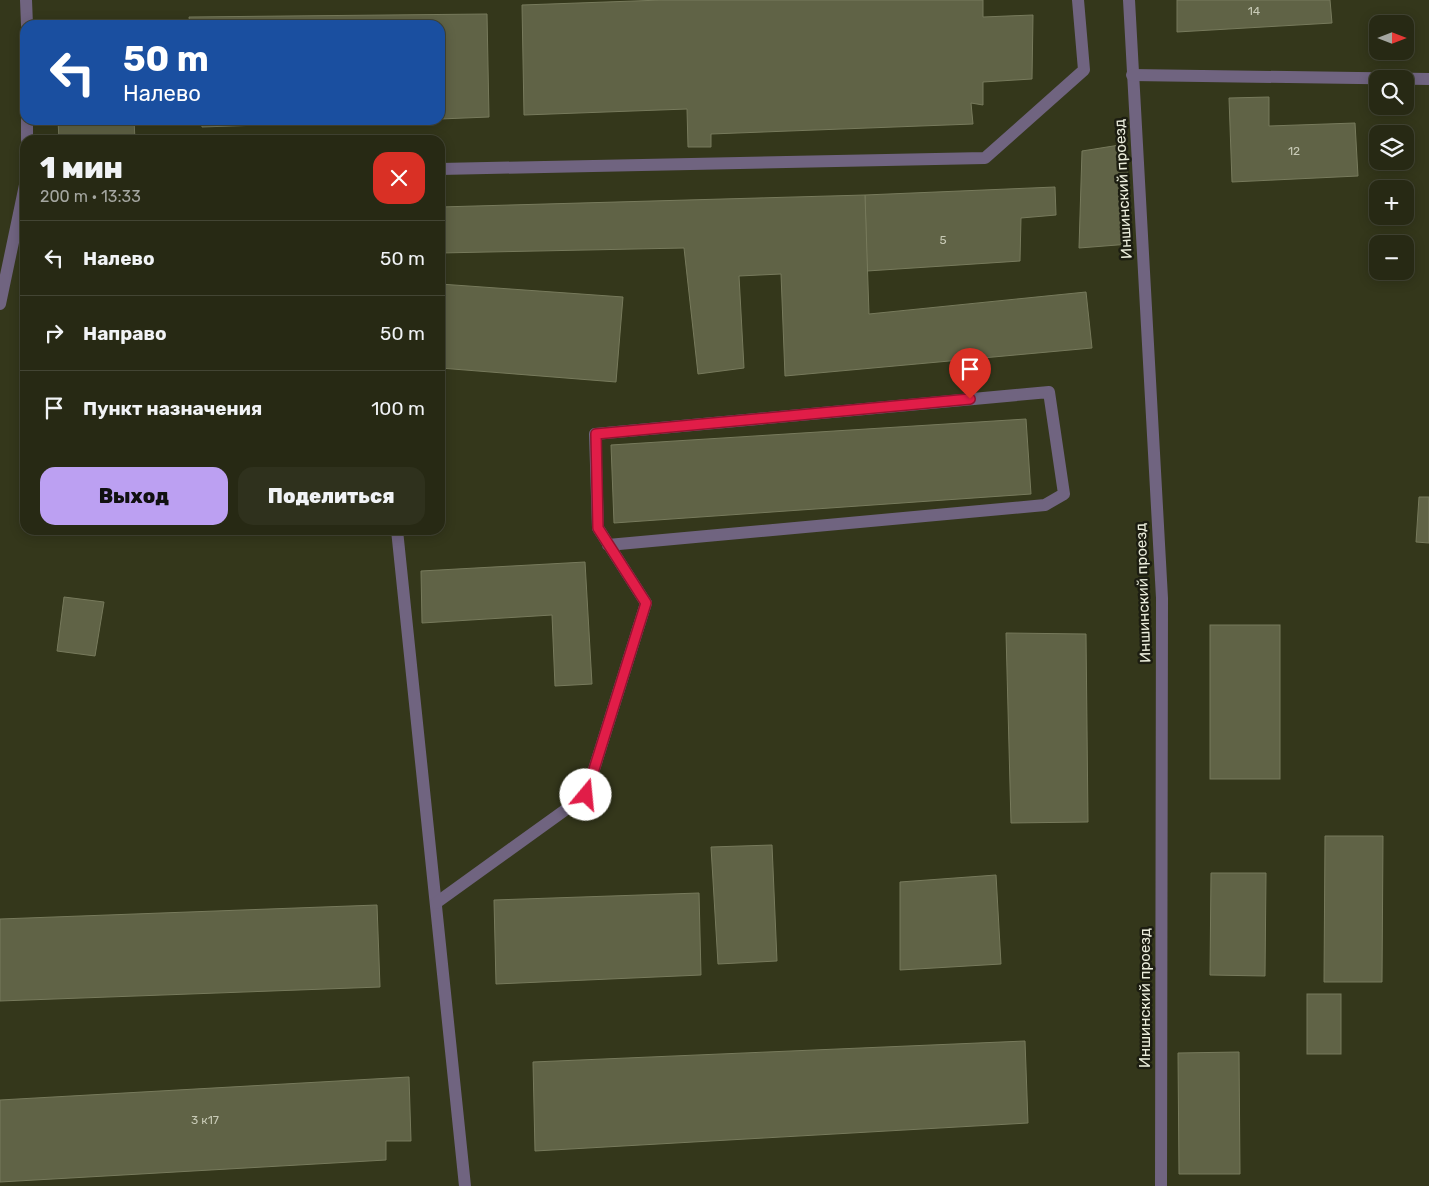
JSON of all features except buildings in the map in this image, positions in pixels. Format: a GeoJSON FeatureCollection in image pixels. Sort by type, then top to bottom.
{"type":"FeatureCollection","features":[{"type":"Feature","properties":{"kind":"street"},"geometry":{"type":"LineString","coordinates":[[26,0],[26,20]]}},
{"type":"Feature","properties":{"kind":"street"},"geometry":{"type":"LineString","coordinates":[[445,169],[985,158],[1084,70],[1078,0]]}},
{"type":"Feature","properties":{"kind":"street","name":"Иншинский проезд"},"geometry":{"type":"LineString","coordinates":[[1129,0],[1162,598],[1161,1186]]}},
{"type":"Feature","properties":{"kind":"street"},"geometry":{"type":"LineString","coordinates":[[1132,74],[1429,79]]}},
{"type":"Feature","properties":{"kind":"street"},"geometry":{"type":"LineString","coordinates":[[0,304],[20,209]]}},
{"type":"Feature","properties":{"kind":"street"},"geometry":{"type":"LineString","coordinates":[[436,903],[586,795],[646,603],[608,545],[598,528],[596,434],[1049,392],[1064,494],[1045,505],[608,545]]}},
{"type":"Feature","properties":{"kind":"street"},"geometry":{"type":"LineString","coordinates":[[399,535],[465,1186]]}},
{"type":"Feature","properties":{"kind":"route"},"geometry":{"type":"LineString","coordinates":[[586,795],[646,603],[598,528],[596,434],[970,399]]}}]}
